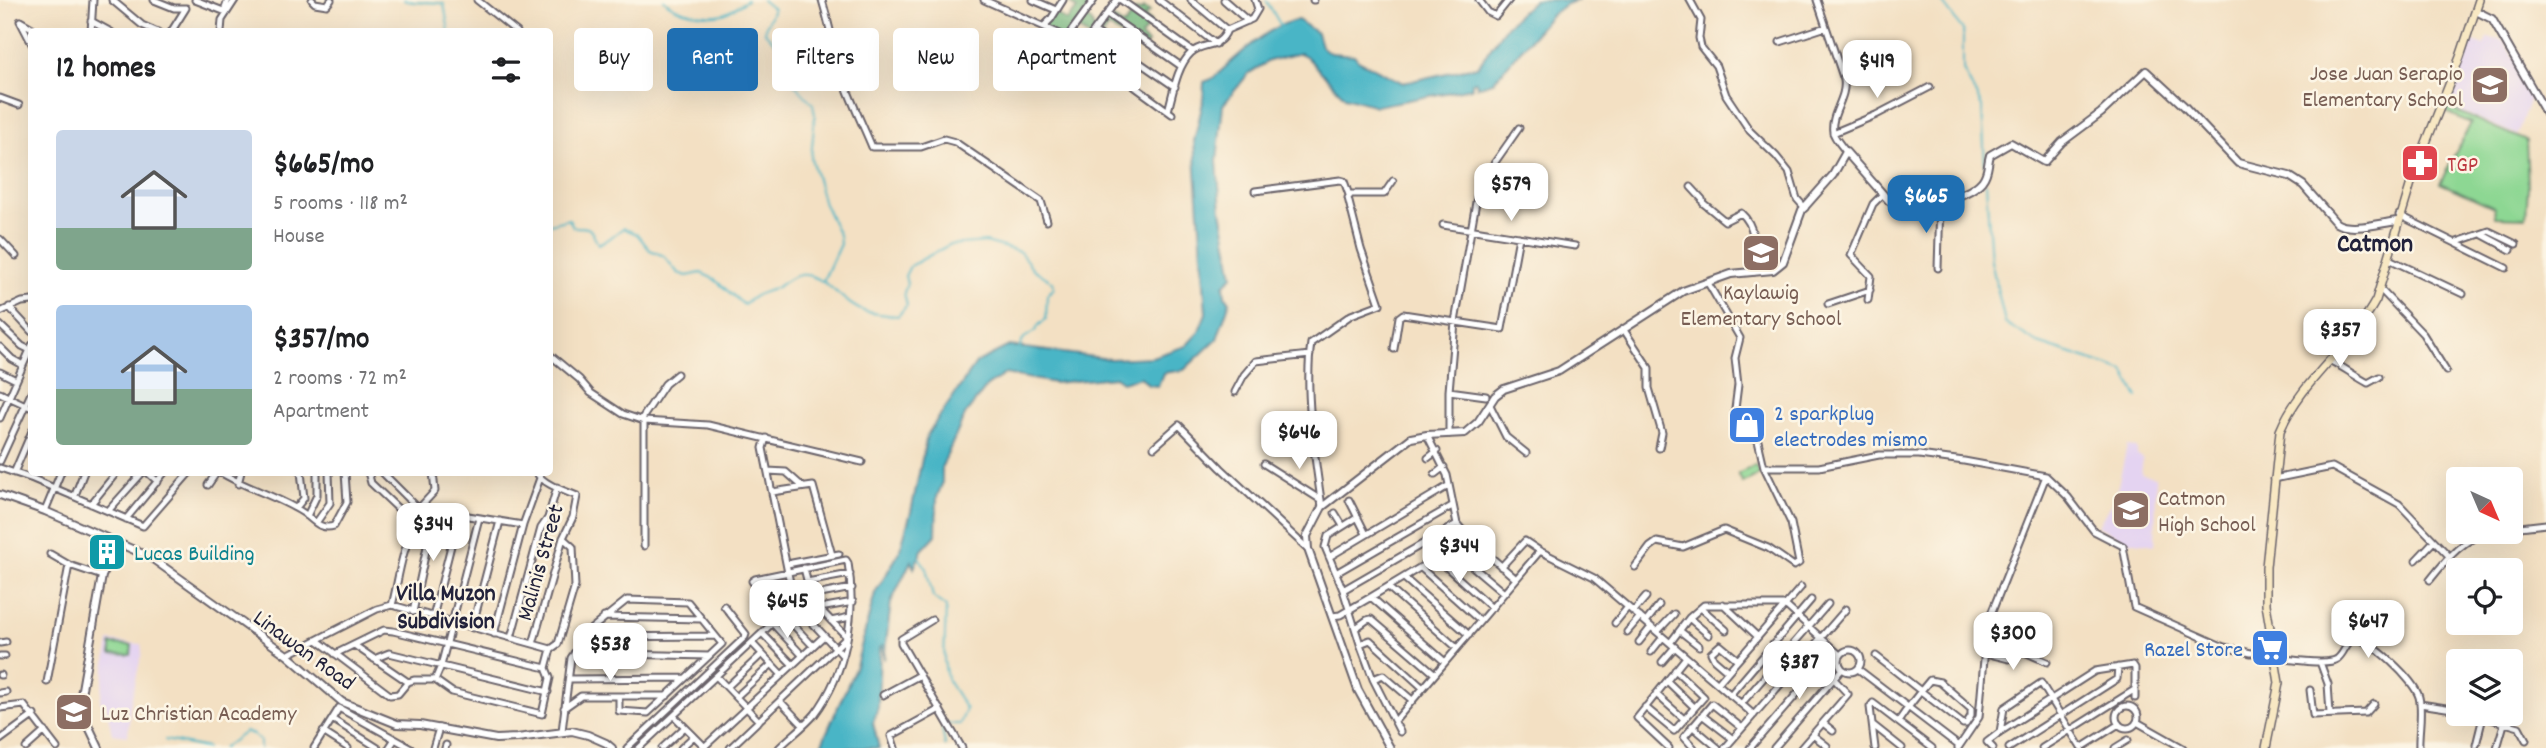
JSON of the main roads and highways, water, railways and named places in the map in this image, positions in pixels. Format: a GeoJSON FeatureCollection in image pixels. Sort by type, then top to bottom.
{"type":"FeatureCollection","features":[{"type":"Feature","properties":{"kind":"main road"},"geometry":{"type":"LineString","coordinates":[[2266,748],[2278,692],[2266,604],[2266,567],[2280,431],[2288,412],[2315,375],[2367,314],[2380,289],[2399,218],[2479,0]]}},
{"type":"Feature","properties":{"kind":"water"},"geometry":{"type":"Polygon","coordinates":[[[1534,0],[1579,0],[1566,4],[1550,16],[1493,82],[1477,87],[1476,82],[1472,83],[1472,88],[1376,106],[1345,97],[1300,53],[1269,61],[1248,74],[1223,105],[1217,161],[1221,210],[1233,276],[1224,285],[1225,296],[1230,301],[1217,339],[1184,370],[1163,373],[1158,386],[1148,385],[1141,377],[1122,382],[1115,377],[1054,383],[1005,374],[987,386],[965,415],[942,466],[942,484],[937,497],[936,535],[922,550],[914,568],[911,561],[891,602],[884,660],[882,646],[880,648],[878,707],[873,723],[879,748],[820,748],[856,666],[875,593],[899,553],[911,512],[927,435],[977,362],[1009,346],[1110,359],[1152,357],[1186,346],[1198,333],[1206,313],[1194,141],[1203,102],[1204,82],[1212,79],[1264,35],[1298,20],[1317,33],[1321,46],[1330,53],[1354,55],[1358,60],[1403,83],[1478,66],[1506,26],[1534,0]]]}},
{"type":"Feature","properties":{"kind":"waterway"},"geometry":{"type":"LineString","coordinates":[[404,0],[444,4],[448,28]]}},
{"type":"Feature","properties":{"kind":"waterway"},"geometry":{"type":"LineString","coordinates":[[664,0],[683,11],[709,15],[726,13],[747,0]]}},
{"type":"Feature","properties":{"kind":"waterway"},"geometry":{"type":"LineString","coordinates":[[762,0],[773,9],[764,31],[779,47],[782,66],[788,77],[813,104],[815,115],[811,158],[824,204],[839,235],[840,244],[823,281]]}},
{"type":"Feature","properties":{"kind":"waterway"},"geometry":{"type":"LineString","coordinates":[[1266,0],[1281,26]]}},
{"type":"Feature","properties":{"kind":"waterway"},"geometry":{"type":"LineString","coordinates":[[1940,0],[1963,30],[1963,70],[1982,107],[1985,166]]}},
{"type":"Feature","properties":{"kind":"waterway"},"geometry":{"type":"LineString","coordinates":[[1986,183],[1991,261],[2005,323],[2038,343],[2124,371],[2138,398]]}},
{"type":"Feature","properties":{"kind":"waterway"},"geometry":{"type":"LineString","coordinates":[[553,223],[569,219],[573,227],[590,230],[598,244],[623,228],[637,234],[650,250],[664,256],[678,273],[687,276],[701,273],[714,279],[744,305],[757,295],[794,277],[806,275],[822,281],[858,309],[898,316],[907,305],[904,293],[907,283],[905,276],[910,266],[949,245],[986,242],[1020,252],[1033,269],[1053,282],[1054,288],[1047,295],[1046,319],[1036,331],[1024,338],[1019,349]]}},
{"type":"Feature","properties":{"kind":"waterway"},"geometry":{"type":"LineString","coordinates":[[919,557],[926,568],[933,597],[946,607],[944,661],[947,679],[966,709],[960,724],[945,724],[942,728],[945,745]]}},
{"type":"Feature","properties":{"kind":"waterway"},"geometry":{"type":"LineString","coordinates":[[223,748],[245,732],[253,734],[260,741],[260,748]]}},
{"type":"Feature","properties":{"kind":"waterway"},"geometry":{"type":"LineString","coordinates":[[165,740],[207,748]]}},
{"type":"Feature","properties":{"kind":"place","name":"Jose Juan Serapio Elementary School"},"geometry":{"type":"Point","coordinates":[2490,85]}},
{"type":"Feature","properties":{"kind":"place","name":"TGP"},"geometry":{"type":"Point","coordinates":[2420,163]}},
{"type":"Feature","properties":{"kind":"place","name":"Kaylawig Elementary School"},"geometry":{"type":"Point","coordinates":[1761,253]}},
{"type":"Feature","properties":{"kind":"place","name":"2 sparkplug electrodes mismo"},"geometry":{"type":"Point","coordinates":[1747,425]}},
{"type":"Feature","properties":{"kind":"place","name":"Catmon High School"},"geometry":{"type":"Point","coordinates":[2131,510]}},
{"type":"Feature","properties":{"kind":"place","name":"Lucas Building"},"geometry":{"type":"Point","coordinates":[107,552]}},
{"type":"Feature","properties":{"kind":"place","name":"Razel Store"},"geometry":{"type":"Point","coordinates":[2270,648]}},
{"type":"Feature","properties":{"kind":"place","name":"Luz Christian Academy"},"geometry":{"type":"Point","coordinates":[74,712]}},
{"type":"Feature","properties":{"kind":"district","name":"Catmon"},"geometry":{"type":"Point","coordinates":[2375,242]}},
{"type":"Feature","properties":{"kind":"district","name":"Villa Muzon Subdivision"},"geometry":{"type":"Point","coordinates":[446,606]}}]}
